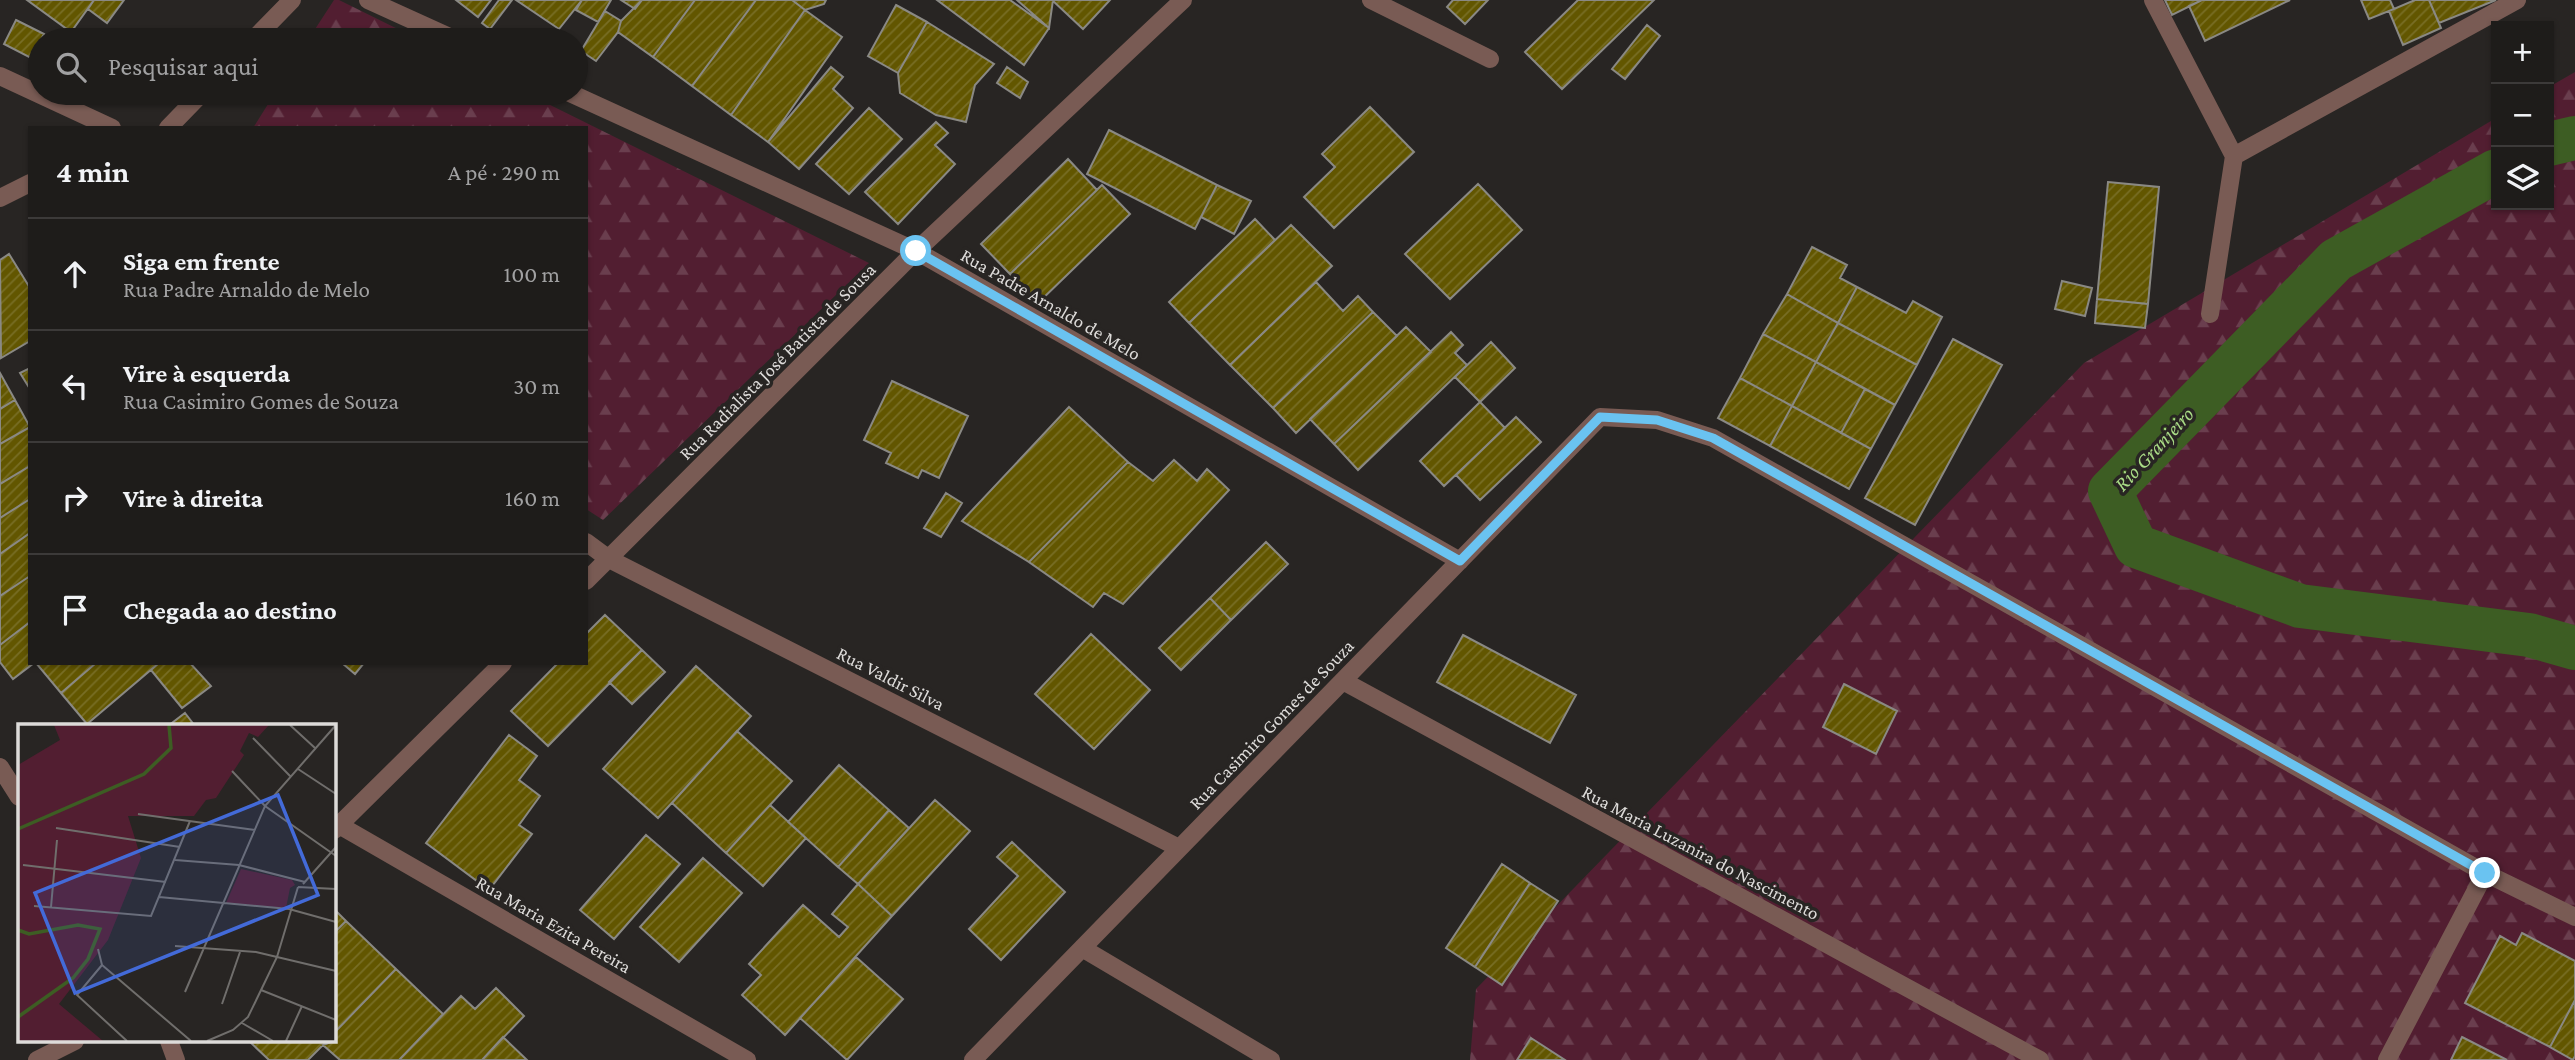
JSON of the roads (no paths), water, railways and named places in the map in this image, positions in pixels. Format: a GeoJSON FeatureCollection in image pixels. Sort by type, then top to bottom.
{"type":"FeatureCollection","features":[{"type":"Feature","properties":{"kind":"street"},"geometry":{"type":"LineString","coordinates":[[265,28],[292,0]]}},
{"type":"Feature","properties":{"kind":"street"},"geometry":{"type":"LineString","coordinates":[[368,0],[430,28]]}},
{"type":"Feature","properties":{"kind":"street","name":"Rua Radialista José Batista de Sousa"},"geometry":{"type":"LineString","coordinates":[[588,579],[916,251],[1183,0]]}},
{"type":"Feature","properties":{"kind":"street"},"geometry":{"type":"LineString","coordinates":[[1371,0],[1490,59]]}},
{"type":"Feature","properties":{"kind":"street"},"geometry":{"type":"LineString","coordinates":[[2153,0],[2234,156],[2210,314]]}},
{"type":"Feature","properties":{"kind":"street"},"geometry":{"type":"LineString","coordinates":[[2234,156],[2517,0]]}},
{"type":"Feature","properties":{"kind":"street"},"geometry":{"type":"LineString","coordinates":[[0,76],[28,89]]}},
{"type":"Feature","properties":{"kind":"street","name":"Rua Padre Arnaldo de Melo"},"geometry":{"type":"LineString","coordinates":[[588,101],[916,251],[1460,561]]}},
{"type":"Feature","properties":{"kind":"street"},"geometry":{"type":"LineString","coordinates":[[62,105],[108,126]]}},
{"type":"Feature","properties":{"kind":"street"},"geometry":{"type":"LineString","coordinates":[[170,126],[190,105]]}},
{"type":"Feature","properties":{"kind":"street"},"geometry":{"type":"LineString","coordinates":[[0,198],[28,184]]}},
{"type":"Feature","properties":{"kind":"street","name":"Rua Casimiro Gomes de Souza"},"geometry":{"type":"LineString","coordinates":[[973,1060],[1600,417],[1657,420],[1713,438],[2485,873]]}},
{"type":"Feature","properties":{"kind":"street","name":"Rua Valdir Silva"},"geometry":{"type":"LineString","coordinates":[[588,543],[609,559],[1179,848]]}},
{"type":"Feature","properties":{"kind":"street"},"geometry":{"type":"LineString","coordinates":[[337,827],[501,665]]}},
{"type":"Feature","properties":{"kind":"street","name":"Rua Maria Luzanira do Nascimento"},"geometry":{"type":"LineString","coordinates":[[1343,681],[2040,1060]]}},
{"type":"Feature","properties":{"kind":"street"},"geometry":{"type":"LineString","coordinates":[[0,767],[18,795]]}},
{"type":"Feature","properties":{"kind":"street","name":"Rua Maria Ezita Pereira"},"geometry":{"type":"LineString","coordinates":[[337,827],[747,1060]]}},
{"type":"Feature","properties":{"kind":"street"},"geometry":{"type":"LineString","coordinates":[[2386,1060],[2485,873],[2575,917]]}},
{"type":"Feature","properties":{"kind":"street"},"geometry":{"type":"LineString","coordinates":[[1082,948],[1271,1060]]}},
{"type":"Feature","properties":{"kind":"street"},"geometry":{"type":"LineString","coordinates":[[37,1060],[73,1042]]}},
{"type":"Feature","properties":{"kind":"street"},"geometry":{"type":"LineString","coordinates":[[169,1042],[176,1060]]}},
{"type":"Feature","properties":{"kind":"waterway","name":"Rio Granjeiro"},"geometry":{"type":"LineString","coordinates":[[2554,143],[2575,138]]}},
{"type":"Feature","properties":{"kind":"waterway","name":"Rio Granjeiro"},"geometry":{"type":"LineString","coordinates":[[2491,174],[2336,260],[2110,491],[2136,546],[2300,606],[2529,635],[2575,648]]}}]}
